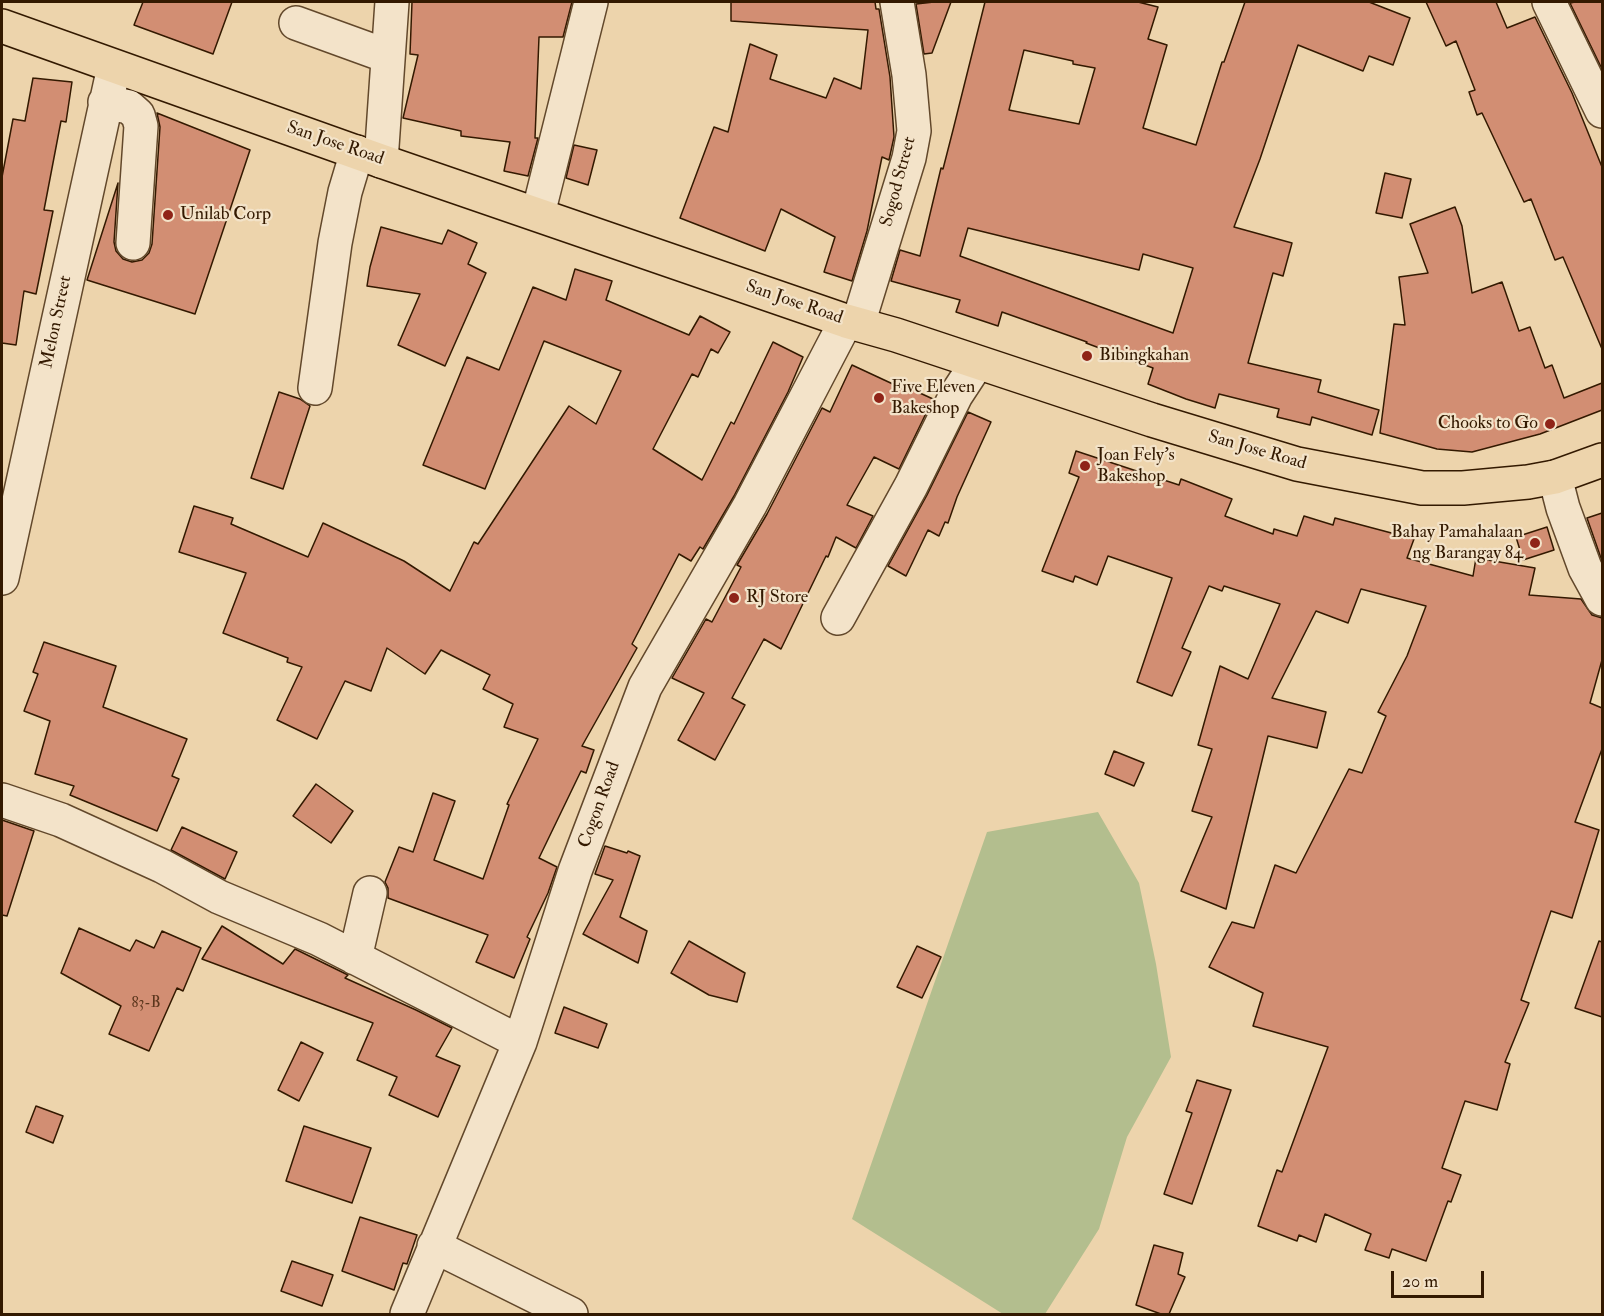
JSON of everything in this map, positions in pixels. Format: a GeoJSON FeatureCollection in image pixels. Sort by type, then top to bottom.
{"type":"FeatureCollection","features":[{"type":"Feature","properties":{"kind":"main road","name":"San Jose Road"},"geometry":{"type":"LineString","coordinates":[[2,26],[369,156],[852,322],[1152,420],[1297,464],[1422,488],[1463,488],[1555,477],[1602,459]]}},
{"type":"Feature","properties":{"kind":"street"},"geometry":{"type":"LineString","coordinates":[[315,388],[335,243],[345,192],[369,156],[387,56],[392,2]]}},
{"type":"Feature","properties":{"kind":"street"},"geometry":{"type":"LineString","coordinates":[[538,214],[591,2]]}},
{"type":"Feature","properties":{"kind":"street","name":"Sogod Street"},"geometry":{"type":"LineString","coordinates":[[852,322],[909,158],[914,131],[909,75],[897,2]]}},
{"type":"Feature","properties":{"kind":"street"},"geometry":{"type":"LineString","coordinates":[[1550,2],[1602,111]]}},
{"type":"Feature","properties":{"kind":"street"},"geometry":{"type":"LineString","coordinates":[[296,23],[387,56]]}},
{"type":"Feature","properties":{"kind":"street","name":"Melon Street"},"geometry":{"type":"LineString","coordinates":[[2,578],[114,67]]}},
{"type":"Feature","properties":{"kind":"street"},"geometry":{"type":"LineString","coordinates":[[105,102],[129,107],[138,115],[141,126],[133,243]]}},
{"type":"Feature","properties":{"kind":"street","name":"Cogon Road"},"geometry":{"type":"LineString","coordinates":[[407,1314],[520,1042],[575,872],[645,687],[852,322]]}},
{"type":"Feature","properties":{"kind":"street"},"geometry":{"type":"LineString","coordinates":[[838,618],[911,486],[956,395],[977,363]]}},
{"type":"Feature","properties":{"kind":"street"},"geometry":{"type":"LineString","coordinates":[[1555,477],[1563,508],[1585,568],[1602,599]]}},
{"type":"Feature","properties":{"kind":"street"},"geometry":{"type":"LineString","coordinates":[[2,800],[61,820],[162,866],[219,897],[319,939],[520,1042]]}},
{"type":"Feature","properties":{"kind":"street"},"geometry":{"type":"LineString","coordinates":[[355,957],[370,893]]}},
{"type":"Feature","properties":{"kind":"street"},"geometry":{"type":"LineString","coordinates":[[434,1246],[571,1314]]}},
{"type":"Feature","properties":{"kind":"green space"},"geometry":{"type":"Polygon","coordinates":[[[1098,812],[1139,883],[1156,964],[1171,1057],[1127,1137],[1099,1229],[1045,1314],[1003,1314],[852,1219],[987,832],[1098,812]]]}},
{"type":"Feature","properties":{"kind":"building"},"geometry":{"type":"Polygon","coordinates":[[[143,2],[232,2],[213,54],[134,25],[143,2]]]}},
{"type":"Feature","properties":{"kind":"building"},"geometry":{"type":"Polygon","coordinates":[[[412,2],[572,2],[563,37],[539,37],[535,138],[538,138],[528,176],[504,171],[510,142],[461,136],[461,131],[403,118],[418,55],[410,54],[412,2]]]}},
{"type":"Feature","properties":{"kind":"building"},"geometry":{"type":"Polygon","coordinates":[[[731,2],[875,2],[876,9],[879,9],[890,77],[894,137],[889,160],[882,157],[867,231],[852,281],[824,272],[835,237],[781,209],[765,251],[680,218],[714,127],[728,132],[750,44],[777,55],[770,79],[826,98],[834,78],[861,89],[868,30],[731,21],[731,2]]]}},
{"type":"Feature","properties":{"kind":"building"},"geometry":{"type":"Polygon","coordinates":[[[951,2],[932,53],[924,54],[916,4],[951,2]]]}},
{"type":"Feature","properties":{"kind":"building"},"geometry":{"type":"Polygon","coordinates":[[[985,2],[1138,2],[1158,7],[1148,39],[1167,45],[1143,128],[1196,145],[1222,62],[1224,62],[1245,2],[1369,2],[1410,18],[1393,65],[1369,56],[1363,71],[1298,45],[1260,159],[1234,227],[1292,243],[1283,276],[1273,273],[1248,363],[1321,380],[1318,392],[1379,410],[1372,435],[1312,417],[1310,425],[1277,417],[1279,409],[1219,394],[1215,408],[1186,399],[1148,384],[1153,368],[1002,312],[998,326],[956,312],[960,300],[891,281],[900,250],[920,256],[985,2]],[[1024,50],[1009,110],[1079,124],[1095,68],[1024,50]],[[968,228],[960,256],[1173,333],[1193,268],[1143,254],[1139,270],[968,228]]]}},
{"type":"Feature","properties":{"kind":"building"},"geometry":{"type":"Polygon","coordinates":[[[1426,2],[1496,2],[1507,28],[1535,17],[1572,93],[1602,167],[1602,349],[1563,257],[1555,260],[1531,199],[1524,202],[1482,113],[1477,115],[1469,92],[1475,90],[1456,41],[1446,46],[1426,2]]]}},
{"type":"Feature","properties":{"kind":"building"},"geometry":{"type":"Polygon","coordinates":[[[1602,2],[1602,69],[1570,3],[1602,2]]]}},
{"type":"Feature","properties":{"kind":"building"},"geometry":{"type":"Polygon","coordinates":[[[33,78],[72,82],[66,122],[61,121],[44,210],[53,211],[36,294],[24,291],[16,345],[2,343],[2,177],[13,119],[25,121],[33,78]]]}},
{"type":"Feature","properties":{"kind":"building","name":"Unilab Corp"},"geometry":{"type":"Polygon","coordinates":[[[157,113],[250,150],[195,314],[87,280],[118,183],[114,242],[116,251],[123,259],[132,262],[142,260],[149,253],[152,244],[160,127],[157,113]]]}},
{"type":"Feature","properties":{"kind":"building"},"geometry":{"type":"Polygon","coordinates":[[[574,145],[597,150],[588,185],[566,178],[574,145]]]}},
{"type":"Feature","properties":{"kind":"building"},"geometry":{"type":"Polygon","coordinates":[[[1385,173],[1411,179],[1402,218],[1376,213],[1385,173]]]}},
{"type":"Feature","properties":{"kind":"building"},"geometry":{"type":"Polygon","coordinates":[[[1455,207],[1462,226],[1472,293],[1502,282],[1519,331],[1530,327],[1545,368],[1552,365],[1564,398],[1602,383],[1602,410],[1540,434],[1472,452],[1437,449],[1380,433],[1394,324],[1405,325],[1399,277],[1428,273],[1410,224],[1455,207]]]}},
{"type":"Feature","properties":{"kind":"building"},"geometry":{"type":"Polygon","coordinates":[[[381,227],[442,244],[448,230],[477,243],[468,264],[486,273],[445,366],[398,345],[420,294],[367,286],[381,227]]]}},
{"type":"Feature","properties":{"kind":"building"},"geometry":{"type":"Polygon","coordinates":[[[575,269],[612,281],[606,300],[689,335],[700,316],[730,332],[718,353],[711,349],[698,377],[692,374],[653,449],[702,480],[731,422],[734,424],[773,342],[803,357],[788,392],[734,496],[703,549],[700,547],[691,561],[679,554],[632,644],[637,648],[582,746],[594,750],[586,773],[581,771],[539,858],[557,867],[548,893],[527,937],[530,939],[514,978],[476,962],[488,935],[388,898],[388,888],[385,882],[399,847],[413,852],[433,793],[455,801],[434,860],[483,879],[509,805],[507,804],[538,739],[504,727],[513,704],[483,689],[490,675],[441,650],[425,674],[387,648],[371,691],[345,681],[317,739],[277,720],[302,667],[287,662],[288,658],[223,633],[246,573],[179,552],[194,506],[233,518],[231,524],[308,557],[323,523],[404,561],[450,591],[474,542],[478,544],[569,406],[596,424],[621,371],[544,341],[485,489],[423,465],[467,357],[499,370],[533,287],[566,300],[575,269]]]}},
{"type":"Feature","properties":{"kind":"building"},"geometry":{"type":"Polygon","coordinates":[[[852,365],[910,392],[911,389],[933,399],[899,469],[874,457],[847,505],[873,516],[856,548],[836,537],[781,649],[764,639],[732,698],[745,705],[715,760],[678,740],[704,693],[672,678],[706,619],[712,622],[741,567],[737,565],[767,514],[822,408],[830,412],[852,365]]]}},
{"type":"Feature","properties":{"kind":"building"},"geometry":{"type":"Polygon","coordinates":[[[279,392],[300,399],[310,406],[283,489],[251,478],[279,392]]]}},
{"type":"Feature","properties":{"kind":"building"},"geometry":{"type":"Polygon","coordinates":[[[968,412],[991,422],[957,497],[948,523],[945,522],[939,536],[928,530],[906,576],[888,566],[927,495],[968,412]]]}},
{"type":"Feature","properties":{"kind":"building"},"geometry":{"type":"Polygon","coordinates":[[[1076,451],[1179,485],[1181,479],[1232,499],[1225,516],[1273,534],[1274,529],[1297,536],[1304,516],[1333,525],[1335,518],[1414,539],[1407,558],[1473,576],[1476,558],[1535,568],[1529,595],[1581,599],[1592,615],[1602,618],[1602,660],[1590,703],[1602,708],[1602,749],[1575,822],[1599,830],[1572,918],[1551,911],[1521,1000],[1529,1003],[1505,1062],[1510,1064],[1497,1110],[1465,1101],[1442,1168],[1461,1175],[1451,1202],[1448,1201],[1426,1261],[1392,1249],[1389,1258],[1365,1250],[1371,1234],[1325,1214],[1316,1242],[1299,1235],[1297,1241],[1258,1226],[1277,1170],[1282,1172],[1328,1047],[1253,1026],[1263,993],[1209,967],[1232,922],[1254,928],[1275,865],[1296,873],[1349,769],[1362,773],[1386,716],[1378,712],[1407,656],[1426,606],[1361,589],[1348,623],[1316,611],[1272,698],[1326,712],[1317,748],[1268,736],[1226,909],[1181,891],[1212,817],[1192,811],[1212,749],[1198,745],[1220,666],[1248,679],[1280,604],[1224,586],[1222,591],[1209,586],[1182,648],[1191,652],[1172,696],[1137,682],[1172,578],[1108,556],[1097,585],[1075,576],[1073,582],[1042,571],[1079,477],[1069,473],[1076,451]]]}},
{"type":"Feature","properties":{"kind":"building"},"geometry":{"type":"Polygon","coordinates":[[[1602,513],[1602,561],[1587,518],[1602,513]]]}},
{"type":"Feature","properties":{"kind":"building","name":"Bahay Pamahalaan ng Barangay 84"},"geometry":{"type":"Polygon","coordinates":[[[1547,527],[1554,550],[1523,560],[1516,537],[1547,527]]]}},
{"type":"Feature","properties":{"kind":"building"},"geometry":{"type":"Polygon","coordinates":[[[44,642],[116,666],[103,707],[187,739],[172,776],[179,779],[157,831],[70,795],[74,786],[35,774],[50,721],[24,711],[38,674],[33,672],[44,642]]]}},
{"type":"Feature","properties":{"kind":"building"},"geometry":{"type":"Polygon","coordinates":[[[1114,751],[1144,763],[1134,786],[1105,774],[1114,751]]]}},
{"type":"Feature","properties":{"kind":"building"},"geometry":{"type":"Polygon","coordinates":[[[316,784],[353,811],[331,843],[293,816],[316,784]]]}},
{"type":"Feature","properties":{"kind":"building"},"geometry":{"type":"Polygon","coordinates":[[[2,820],[34,831],[7,916],[2,915],[2,820]]]}},
{"type":"Feature","properties":{"kind":"building"},"geometry":{"type":"Polygon","coordinates":[[[182,827],[237,852],[225,879],[171,850],[182,827]]]}},
{"type":"Feature","properties":{"kind":"building"},"geometry":{"type":"Polygon","coordinates":[[[605,846],[640,856],[620,917],[647,931],[638,963],[583,934],[613,880],[595,874],[605,846]]]}},
{"type":"Feature","properties":{"kind":"building"},"geometry":{"type":"Polygon","coordinates":[[[222,926],[283,964],[295,949],[348,975],[345,978],[452,1028],[436,1056],[460,1066],[438,1117],[389,1095],[397,1077],[357,1060],[373,1023],[202,959],[222,926]]]}},
{"type":"Feature","properties":{"kind":"building"},"geometry":{"type":"Polygon","coordinates":[[[79,928],[130,951],[136,940],[154,948],[162,931],[201,948],[183,991],[177,988],[149,1051],[109,1034],[121,1006],[61,973],[79,928]]]}},
{"type":"Feature","properties":{"kind":"building"},"geometry":{"type":"Polygon","coordinates":[[[689,941],[745,973],[737,1002],[709,995],[671,973],[689,941]]]}},
{"type":"Feature","properties":{"kind":"building"},"geometry":{"type":"Polygon","coordinates":[[[1599,941],[1602,942],[1602,1017],[1575,1008],[1599,941]]]}},
{"type":"Feature","properties":{"kind":"building"},"geometry":{"type":"Polygon","coordinates":[[[917,946],[941,957],[922,998],[897,987],[917,946]]]}},
{"type":"Feature","properties":{"kind":"building"},"geometry":{"type":"Polygon","coordinates":[[[564,1007],[607,1024],[598,1048],[555,1033],[564,1007]]]}},
{"type":"Feature","properties":{"kind":"building"},"geometry":{"type":"Polygon","coordinates":[[[301,1042],[323,1053],[299,1101],[278,1090],[301,1042]]]}},
{"type":"Feature","properties":{"kind":"building"},"geometry":{"type":"Polygon","coordinates":[[[1197,1080],[1231,1090],[1192,1204],[1164,1194],[1192,1113],[1186,1111],[1197,1080]]]}},
{"type":"Feature","properties":{"kind":"building"},"geometry":{"type":"Polygon","coordinates":[[[36,1106],[63,1116],[53,1143],[26,1132],[36,1106]]]}},
{"type":"Feature","properties":{"kind":"building"},"geometry":{"type":"Polygon","coordinates":[[[304,1126],[371,1148],[352,1203],[286,1181],[304,1126]]]}},
{"type":"Feature","properties":{"kind":"building"},"geometry":{"type":"Polygon","coordinates":[[[360,1217],[417,1235],[407,1264],[403,1263],[394,1290],[342,1271],[360,1217]]]}},
{"type":"Feature","properties":{"kind":"building"},"geometry":{"type":"Polygon","coordinates":[[[1154,1245],[1183,1253],[1178,1274],[1185,1277],[1169,1314],[1161,1314],[1136,1305],[1154,1245]]]}},
{"type":"Feature","properties":{"kind":"building"},"geometry":{"type":"Polygon","coordinates":[[[292,1261],[333,1275],[322,1306],[281,1291],[292,1261]]]}},
{"type":"Feature","properties":{"kind":"place","name":"Unilab Corp"},"geometry":{"type":"Point","coordinates":[168,215]}},
{"type":"Feature","properties":{"kind":"place","name":"Bibingkahan"},"geometry":{"type":"Point","coordinates":[1087,356]}},
{"type":"Feature","properties":{"kind":"place","name":"Five Eleven Bakeshop"},"geometry":{"type":"Point","coordinates":[879,398]}},
{"type":"Feature","properties":{"kind":"place","name":"Chooks to Go"},"geometry":{"type":"Point","coordinates":[1550,424]}},
{"type":"Feature","properties":{"kind":"place","name":"Joan Fely's Bakeshop"},"geometry":{"type":"Point","coordinates":[1085,466]}},
{"type":"Feature","properties":{"kind":"place","name":"Bahay Pamahalaan ng Barangay 84"},"geometry":{"type":"Point","coordinates":[1535,543]}},
{"type":"Feature","properties":{"kind":"place","name":"RJ Store"},"geometry":{"type":"Point","coordinates":[734,598]}}]}
